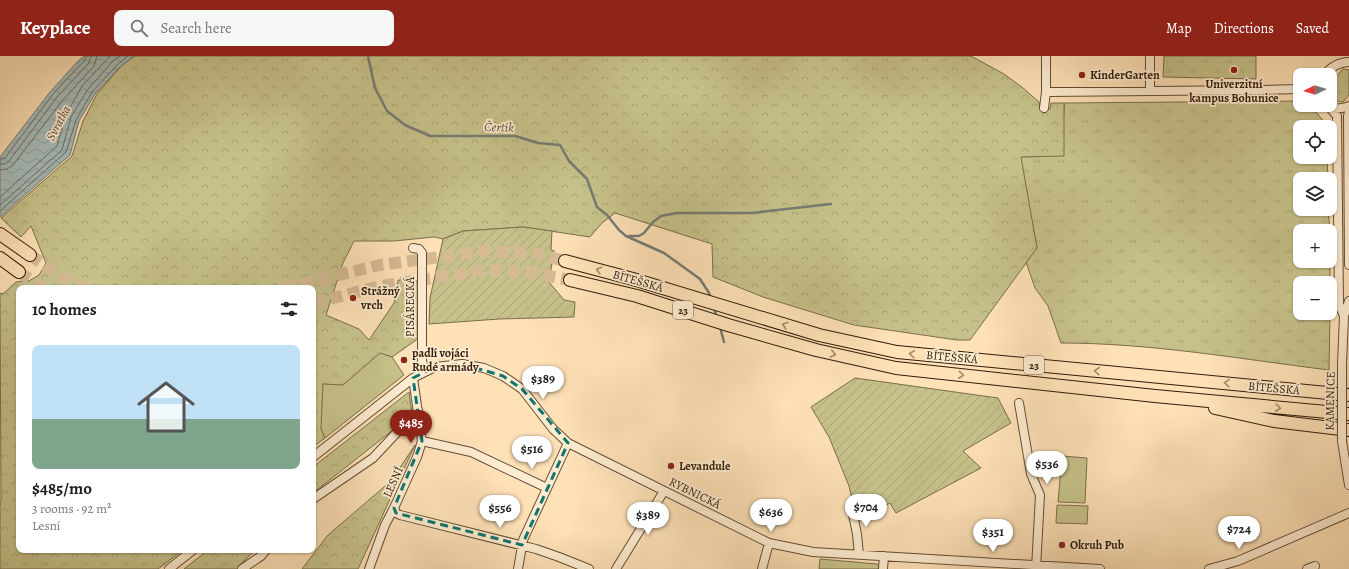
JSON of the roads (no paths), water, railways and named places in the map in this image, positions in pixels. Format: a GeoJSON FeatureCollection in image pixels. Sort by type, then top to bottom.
{"type":"FeatureCollection","features":[{"type":"Feature","properties":{"kind":"highway"},"geometry":{"type":"LineString","coordinates":[[2,236],[30,255]]}},
{"type":"Feature","properties":{"kind":"highway"},"geometry":{"type":"LineString","coordinates":[[0,258],[19,272]]}},
{"type":"Feature","properties":{"kind":"highway","name":"BÍTEŠSKÁ"},"geometry":{"type":"LineString","coordinates":[[565,261],[633,279],[818,335],[897,352],[1349,395]]}},
{"type":"Feature","properties":{"kind":"highway","name":"BÍTEŠSKÁ"},"geometry":{"type":"LineString","coordinates":[[570,280],[637,296],[728,325],[816,350],[896,368],[1155,396],[1349,414]]}},
{"type":"Feature","properties":{"kind":"highway"},"geometry":{"type":"LineString","coordinates":[[1155,396],[1274,420],[1349,430]]}},
{"type":"Feature","properties":{"kind":"street"},"geometry":{"type":"LineString","coordinates":[[1044,108],[1046,92],[1046,56]]}},
{"type":"Feature","properties":{"kind":"street"},"geometry":{"type":"LineString","coordinates":[[1150,56],[1150,91]]}},
{"type":"Feature","properties":{"kind":"street"},"geometry":{"type":"LineString","coordinates":[[1333,67],[1337,61],[1337,56]]}},
{"type":"Feature","properties":{"kind":"street"},"geometry":{"type":"LineString","coordinates":[[1333,67],[1339,63],[1349,62]]}},
{"type":"Feature","properties":{"kind":"street"},"geometry":{"type":"LineString","coordinates":[[1046,92],[1293,88]]}},
{"type":"Feature","properties":{"kind":"street","name":"KAMENICE"},"geometry":{"type":"LineString","coordinates":[[1337,108],[1349,106]]}},
{"type":"Feature","properties":{"kind":"street","name":"KAMENICE"},"geometry":{"type":"LineString","coordinates":[[1333,112],[1337,116],[1339,304],[1347,316]]}},
{"type":"Feature","properties":{"kind":"street"},"geometry":{"type":"LineString","coordinates":[[1349,112],[1349,265]]}},
{"type":"Feature","properties":{"kind":"street","name":"PISÁRECKÁ"},"geometry":{"type":"LineString","coordinates":[[413,248],[419,249],[422,253],[422,361],[425,371]]}},
{"type":"Feature","properties":{"kind":"street","name":"KAMENICE"},"geometry":{"type":"LineString","coordinates":[[1349,301],[1342,364],[1342,441],[1349,485]]}},
{"type":"Feature","properties":{"kind":"street","name":"RYBNICKÁ"},"geometry":{"type":"LineString","coordinates":[[413,378],[435,367],[462,364],[484,368],[503,376],[522,389],[553,429],[568,443],[769,543],[813,552],[1036,567],[1100,569]]}},
{"type":"Feature","properties":{"kind":"street"},"geometry":{"type":"LineString","coordinates":[[316,454],[413,378]]}},
{"type":"Feature","properties":{"kind":"street","name":"LESNÍ"},"geometry":{"type":"LineString","coordinates":[[369,569],[385,525],[417,457],[422,441],[413,378]]}},
{"type":"Feature","properties":{"kind":"street"},"geometry":{"type":"LineString","coordinates":[[1019,403],[1031,474],[1040,495],[1036,567]]}},
{"type":"Feature","properties":{"kind":"street"},"geometry":{"type":"LineString","coordinates":[[316,497],[373,458],[418,410]]}},
{"type":"Feature","properties":{"kind":"street"},"geometry":{"type":"LineString","coordinates":[[422,441],[471,452],[547,488]]}},
{"type":"Feature","properties":{"kind":"street"},"geometry":{"type":"LineString","coordinates":[[518,569],[524,537],[568,443]]}},
{"type":"Feature","properties":{"kind":"street"},"geometry":{"type":"LineString","coordinates":[[616,569],[664,491]]}},
{"type":"Feature","properties":{"kind":"street"},"geometry":{"type":"LineString","coordinates":[[851,505],[858,534],[859,555]]}},
{"type":"Feature","properties":{"kind":"street"},"geometry":{"type":"LineString","coordinates":[[394,508],[396,513],[400,515],[522,545],[560,557],[589,569]]}},
{"type":"Feature","properties":{"kind":"street"},"geometry":{"type":"LineString","coordinates":[[1209,569],[1226,567],[1349,513]]}},
{"type":"Feature","properties":{"kind":"street"},"geometry":{"type":"LineString","coordinates":[[762,569],[769,543]]}},
{"type":"Feature","properties":{"kind":"street"},"geometry":{"type":"LineString","coordinates":[[169,569],[190,553]]}},
{"type":"Feature","properties":{"kind":"street"},"geometry":{"type":"LineString","coordinates":[[242,569],[264,553]]}},
{"type":"Feature","properties":{"kind":"street"},"geometry":{"type":"LineString","coordinates":[[883,569],[884,556]]}},
{"type":"Feature","properties":{"kind":"water","name":"Svratka"},"geometry":{"type":"Polygon","coordinates":[[[84,56],[134,56],[120,67],[95,94],[79,121],[70,155],[0,217],[0,157],[50,92],[84,56]]]}},
{"type":"Feature","properties":{"kind":"waterway","name":"Čertík"},"geometry":{"type":"LineString","coordinates":[[368,56],[375,88],[387,111],[405,125],[430,136],[515,136],[538,143],[560,145],[569,161],[587,179],[597,207],[607,215],[619,230],[626,236],[664,253],[700,279],[711,299]]}},
{"type":"Feature","properties":{"kind":"waterway","name":"Čertík"},"geometry":{"type":"LineString","coordinates":[[629,236],[639,236],[661,216],[677,213],[752,213],[831,204]]}},
{"type":"Feature","properties":{"kind":"waterway","name":"Čertík"},"geometry":{"type":"LineString","coordinates":[[714,308],[717,318]]}},
{"type":"Feature","properties":{"kind":"waterway","name":"Čertík"},"geometry":{"type":"LineString","coordinates":[[720,327],[724,342]]}},
{"type":"Feature","properties":{"kind":"tunnel"},"geometry":{"type":"LineString","coordinates":[[297,285],[380,265],[485,251],[533,253],[565,261]]}},
{"type":"Feature","properties":{"kind":"tunnel"},"geometry":{"type":"LineString","coordinates":[[30,255],[66,279],[78,285]]}},
{"type":"Feature","properties":{"kind":"tunnel"},"geometry":{"type":"LineString","coordinates":[[316,302],[381,286],[486,270],[529,272],[570,280]]}},
{"type":"Feature","properties":{"kind":"tunnel"},"geometry":{"type":"LineString","coordinates":[[19,272],[38,285]]}},
{"type":"Feature","properties":{"kind":"place","name":"Univerzitní kampus Bohunice"},"geometry":{"type":"Point","coordinates":[1234,70]}},
{"type":"Feature","properties":{"kind":"place","name":"KinderGarten"},"geometry":{"type":"Point","coordinates":[1082,75]}},
{"type":"Feature","properties":{"kind":"place","name":"Strážný vrch"},"geometry":{"type":"Point","coordinates":[353,298]}},
{"type":"Feature","properties":{"kind":"place","name":"padlí vojáci Rudé armády"},"geometry":{"type":"Point","coordinates":[404,360]}},
{"type":"Feature","properties":{"kind":"place","name":"Levandule"},"geometry":{"type":"Point","coordinates":[671,466]}},
{"type":"Feature","properties":{"kind":"place","name":"Okruh Pub"},"geometry":{"type":"Point","coordinates":[1062,545]}}]}
